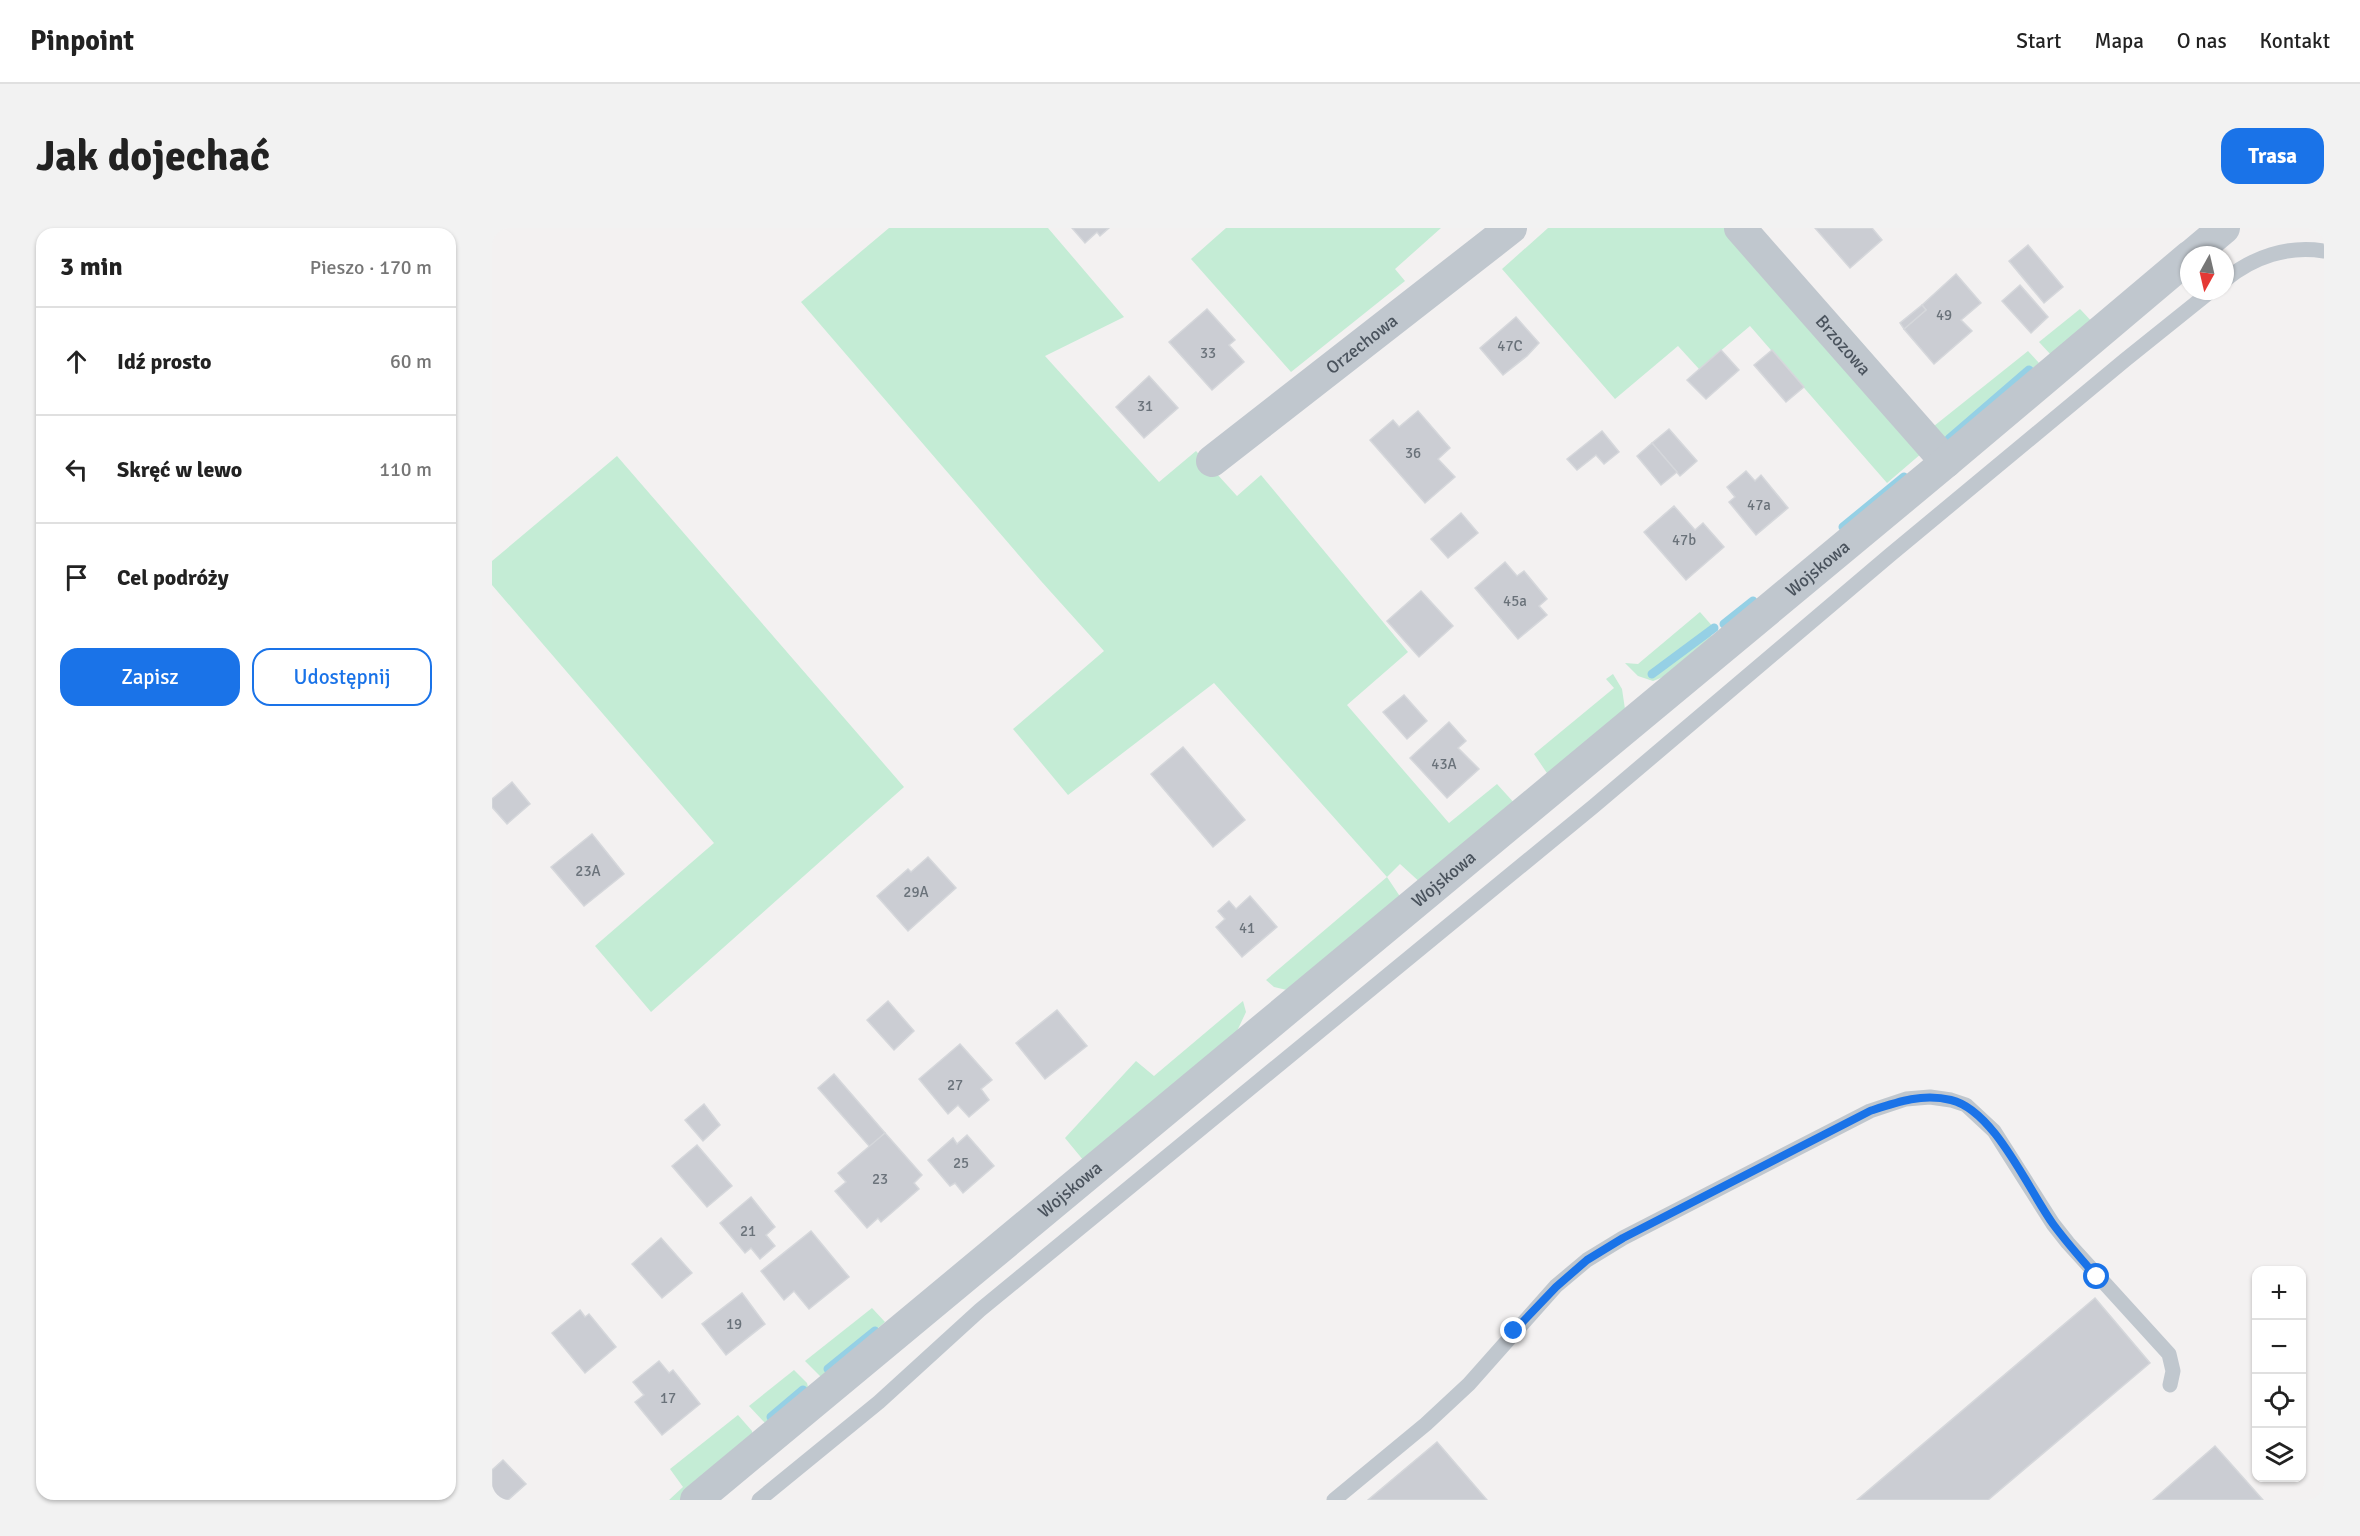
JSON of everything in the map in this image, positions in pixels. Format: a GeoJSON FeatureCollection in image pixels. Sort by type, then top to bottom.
{"type":"FeatureCollection","features":[{"type":"Feature","properties":{"kind":"street","name":"Orzechowa"},"geometry":{"type":"LineString","coordinates":[[1212,461],[1511,228]]}},
{"type":"Feature","properties":{"kind":"street","name":"Brzozowa"},"geometry":{"type":"LineString","coordinates":[[1740,228],[1946,462]]}},
{"type":"Feature","properties":{"kind":"street","name":"Wojskowa"},"geometry":{"type":"LineString","coordinates":[[2202,246],[2224,228]]}},
{"type":"Feature","properties":{"kind":"street","name":"Wojskowa"},"geometry":{"type":"LineString","coordinates":[[696,1500],[1946,462],[2180,264]]}},
{"type":"Feature","properties":{"kind":"lane"},"geometry":{"type":"LineString","coordinates":[[2234,272],[2262,257],[2282,251],[2310,249],[2324,251]]}},
{"type":"Feature","properties":{"kind":"lane"},"geometry":{"type":"LineString","coordinates":[[759,1500],[879,1402],[980,1310],[1594,806],[1890,555],[2200,300]]}},
{"type":"Feature","properties":{"kind":"lane"},"geometry":{"type":"LineString","coordinates":[[1334,1500],[1426,1424],[1468,1384],[1556,1287],[1587,1260],[1623,1238],[1870,1111],[1906,1099],[1930,1097],[1966,1105],[1994,1131],[2053,1224],[2169,1354],[2173,1371],[2170,1385]]}},
{"type":"Feature","properties":{"kind":"green space"},"geometry":{"type":"Polygon","coordinates":[[[889,228],[1048,228],[1124,317],[1045,356],[1159,482],[1196,451],[1237,496],[1261,475],[1408,652],[1347,705],[1449,823],[1497,784],[1516,805],[1423,885],[1400,864],[1387,877],[1214,683],[1068,795],[1013,729],[1104,651],[801,302],[889,228]]]}},
{"type":"Feature","properties":{"kind":"green space"},"geometry":{"type":"Polygon","coordinates":[[[1226,228],[1441,228],[1395,269],[1405,281],[1291,372],[1191,259],[1226,228]]]}},
{"type":"Feature","properties":{"kind":"green space"},"geometry":{"type":"Polygon","coordinates":[[[1548,228],[1730,228],[1922,453],[1887,483],[1750,326],[1699,369],[1678,346],[1615,399],[1502,269],[1548,228]]]}},
{"type":"Feature","properties":{"kind":"green space"},"geometry":{"type":"Polygon","coordinates":[[[2080,309],[2094,324],[2052,356],[2039,342],[2080,309]]]}},
{"type":"Feature","properties":{"kind":"green space"},"geometry":{"type":"Polygon","coordinates":[[[1843,321],[1934,426],[2028,351],[2039,363],[1945,443],[1840,324],[1843,321]]]}},
{"type":"Feature","properties":{"kind":"green space"},"geometry":{"type":"Polygon","coordinates":[[[617,456],[904,787],[651,1012],[595,946],[714,843],[492,585],[492,561],[617,456]]]}},
{"type":"Feature","properties":{"kind":"green space"},"geometry":{"type":"Polygon","coordinates":[[[1700,612],[1714,628],[1711,637],[1663,677],[1653,681],[1638,676],[1625,663],[1638,664],[1700,612]]]}},
{"type":"Feature","properties":{"kind":"green space"},"geometry":{"type":"Polygon","coordinates":[[[1613,674],[1622,689],[1625,709],[1551,779],[1534,754],[1614,688],[1606,679],[1613,674]]]}},
{"type":"Feature","properties":{"kind":"green space"},"geometry":{"type":"Polygon","coordinates":[[[1387,877],[1403,901],[1287,990],[1274,987],[1266,980],[1387,877]]]}},
{"type":"Feature","properties":{"kind":"green space"},"geometry":{"type":"Polygon","coordinates":[[[1243,1001],[1246,1012],[1230,1046],[1084,1161],[1065,1138],[1136,1061],[1154,1076],[1243,1001]]]}},
{"type":"Feature","properties":{"kind":"green space"},"geometry":{"type":"Polygon","coordinates":[[[872,1308],[885,1322],[821,1377],[805,1361],[872,1308]]]}},
{"type":"Feature","properties":{"kind":"green space"},"geometry":{"type":"Polygon","coordinates":[[[794,1370],[807,1383],[809,1391],[765,1423],[749,1406],[794,1370]]]}},
{"type":"Feature","properties":{"kind":"green space"},"geometry":{"type":"Polygon","coordinates":[[[738,1415],[752,1431],[753,1440],[681,1500],[669,1500],[683,1487],[670,1469],[738,1415]]]}},
{"type":"Feature","properties":{"kind":"building"},"geometry":{"type":"Polygon","coordinates":[[[1072,228],[1109,228],[1100,236],[1097,232],[1085,243],[1072,228]]]}},
{"type":"Feature","properties":{"kind":"building"},"geometry":{"type":"Polygon","coordinates":[[[1815,228],[1872,228],[1882,240],[1850,268],[1815,228]]]}},
{"type":"Feature","properties":{"kind":"building"},"geometry":{"type":"Polygon","coordinates":[[[2028,245],[2063,287],[2044,303],[2009,261],[2028,245]]]}},
{"type":"Feature","properties":{"kind":"building"},"geometry":{"type":"Polygon","coordinates":[[[1956,274],[1981,303],[1961,320],[1972,331],[1934,364],[1904,329],[1926,310],[1922,305],[1956,274]]]}},
{"type":"Feature","properties":{"kind":"building"},"geometry":{"type":"Polygon","coordinates":[[[2020,285],[2048,317],[2031,333],[2002,301],[2020,285]]]}},
{"type":"Feature","properties":{"kind":"building"},"geometry":{"type":"Polygon","coordinates":[[[1922,305],[1926,310],[1904,329],[1900,323],[1922,305]]]}},
{"type":"Feature","properties":{"kind":"building"},"geometry":{"type":"Polygon","coordinates":[[[1207,309],[1235,340],[1229,345],[1244,362],[1212,390],[1169,342],[1207,309]]]}},
{"type":"Feature","properties":{"kind":"building"},"geometry":{"type":"Polygon","coordinates":[[[1516,317],[1539,343],[1503,375],[1480,348],[1516,317]]]}},
{"type":"Feature","properties":{"kind":"building"},"geometry":{"type":"Polygon","coordinates":[[[1721,350],[1739,370],[1706,399],[1687,380],[1721,350]]]}},
{"type":"Feature","properties":{"kind":"building"},"geometry":{"type":"Polygon","coordinates":[[[1772,350],[1804,387],[1786,402],[1754,365],[1772,350]]]}},
{"type":"Feature","properties":{"kind":"building"},"geometry":{"type":"Polygon","coordinates":[[[1149,376],[1178,408],[1144,438],[1116,407],[1149,376]]]}},
{"type":"Feature","properties":{"kind":"building"},"geometry":{"type":"Polygon","coordinates":[[[1418,411],[1450,448],[1438,459],[1455,477],[1425,503],[1370,440],[1393,420],[1399,427],[1418,411]]]}},
{"type":"Feature","properties":{"kind":"building"},"geometry":{"type":"Polygon","coordinates":[[[1669,429],[1697,461],[1680,476],[1652,443],[1669,429]]]}},
{"type":"Feature","properties":{"kind":"building"},"geometry":{"type":"Polygon","coordinates":[[[1602,431],[1619,452],[1604,464],[1596,455],[1577,470],[1567,459],[1602,431]]]}},
{"type":"Feature","properties":{"kind":"building"},"geometry":{"type":"Polygon","coordinates":[[[1652,443],[1677,472],[1661,485],[1637,456],[1652,443]]]}},
{"type":"Feature","properties":{"kind":"building"},"geometry":{"type":"Polygon","coordinates":[[[1746,471],[1755,481],[1761,475],[1788,508],[1756,535],[1729,502],[1735,497],[1727,487],[1746,471]]]}},
{"type":"Feature","properties":{"kind":"building"},"geometry":{"type":"Polygon","coordinates":[[[1674,506],[1695,530],[1703,523],[1724,547],[1686,580],[1644,532],[1674,506]]]}},
{"type":"Feature","properties":{"kind":"building"},"geometry":{"type":"Polygon","coordinates":[[[1461,513],[1478,533],[1448,558],[1431,539],[1461,513]]]}},
{"type":"Feature","properties":{"kind":"building"},"geometry":{"type":"Polygon","coordinates":[[[1505,562],[1517,576],[1524,571],[1547,599],[1539,606],[1547,615],[1518,639],[1475,588],[1505,562]]]}},
{"type":"Feature","properties":{"kind":"building"},"geometry":{"type":"Polygon","coordinates":[[[1421,591],[1453,626],[1419,657],[1387,621],[1421,591]]]}},
{"type":"Feature","properties":{"kind":"building"},"geometry":{"type":"Polygon","coordinates":[[[1404,695],[1427,721],[1407,739],[1383,712],[1404,695]]]}},
{"type":"Feature","properties":{"kind":"building"},"geometry":{"type":"Polygon","coordinates":[[[1449,722],[1466,741],[1458,748],[1479,769],[1447,798],[1410,758],[1449,722]]]}},
{"type":"Feature","properties":{"kind":"building"},"geometry":{"type":"Polygon","coordinates":[[[1183,747],[1245,820],[1213,847],[1151,774],[1183,747]]]}},
{"type":"Feature","properties":{"kind":"building"},"geometry":{"type":"Polygon","coordinates":[[[512,782],[530,804],[507,824],[492,807],[492,799],[512,782]]]}},
{"type":"Feature","properties":{"kind":"building"},"geometry":{"type":"Polygon","coordinates":[[[592,834],[624,874],[584,906],[551,867],[592,834]]]}},
{"type":"Feature","properties":{"kind":"building"},"geometry":{"type":"Polygon","coordinates":[[[928,857],[956,888],[908,931],[877,896],[908,869],[911,872],[928,857]]]}},
{"type":"Feature","properties":{"kind":"building"},"geometry":{"type":"Polygon","coordinates":[[[1250,896],[1277,927],[1242,957],[1216,927],[1225,919],[1218,911],[1229,901],[1236,909],[1250,896]]]}},
{"type":"Feature","properties":{"kind":"building"},"geometry":{"type":"Polygon","coordinates":[[[888,1001],[914,1031],[894,1050],[867,1020],[888,1001]]]}},
{"type":"Feature","properties":{"kind":"building"},"geometry":{"type":"Polygon","coordinates":[[[1057,1010],[1087,1046],[1045,1079],[1016,1043],[1057,1010]]]}},
{"type":"Feature","properties":{"kind":"building"},"geometry":{"type":"Polygon","coordinates":[[[960,1044],[992,1080],[981,1089],[989,1100],[969,1117],[958,1105],[948,1114],[919,1079],[960,1044]]]}},
{"type":"Feature","properties":{"kind":"building"},"geometry":{"type":"Polygon","coordinates":[[[834,1074],[885,1133],[870,1147],[818,1088],[834,1074]]]}},
{"type":"Feature","properties":{"kind":"building"},"geometry":{"type":"Polygon","coordinates":[[[704,1104],[720,1125],[703,1141],[685,1120],[704,1104]]]}},
{"type":"Feature","properties":{"kind":"building"},"geometry":{"type":"Polygon","coordinates":[[[885,1133],[922,1175],[914,1183],[919,1189],[881,1222],[878,1218],[867,1228],[835,1191],[846,1182],[838,1173],[885,1133]]]}},
{"type":"Feature","properties":{"kind":"building"},"geometry":{"type":"Polygon","coordinates":[[[967,1135],[994,1166],[963,1193],[955,1183],[950,1186],[928,1160],[953,1138],[957,1144],[967,1135]]]}},
{"type":"Feature","properties":{"kind":"building"},"geometry":{"type":"Polygon","coordinates":[[[697,1145],[732,1186],[707,1207],[672,1166],[697,1145]]]}},
{"type":"Feature","properties":{"kind":"building"},"geometry":{"type":"Polygon","coordinates":[[[751,1197],[775,1227],[766,1235],[775,1246],[760,1259],[751,1248],[745,1253],[720,1223],[751,1197]]]}},
{"type":"Feature","properties":{"kind":"building"},"geometry":{"type":"Polygon","coordinates":[[[811,1231],[849,1277],[809,1309],[794,1291],[784,1300],[761,1271],[811,1231]]]}},
{"type":"Feature","properties":{"kind":"building"},"geometry":{"type":"Polygon","coordinates":[[[661,1238],[692,1273],[662,1298],[632,1264],[661,1238]]]}},
{"type":"Feature","properties":{"kind":"building"},"geometry":{"type":"Polygon","coordinates":[[[742,1293],[765,1324],[726,1355],[702,1324],[742,1293]]]}},
{"type":"Feature","properties":{"kind":"building"},"geometry":{"type":"Polygon","coordinates":[[[2095,1298],[2150,1363],[1988,1500],[1857,1500],[2095,1298]]]}},
{"type":"Feature","properties":{"kind":"building"},"geometry":{"type":"Polygon","coordinates":[[[580,1310],[585,1317],[589,1314],[616,1347],[585,1373],[552,1333],[580,1310]]]}},
{"type":"Feature","properties":{"kind":"building"},"geometry":{"type":"Polygon","coordinates":[[[659,1361],[669,1373],[673,1370],[700,1404],[662,1435],[635,1402],[644,1395],[633,1382],[659,1361]]]}},
{"type":"Feature","properties":{"kind":"building"},"geometry":{"type":"Polygon","coordinates":[[[1437,1442],[1487,1500],[1368,1500],[1437,1442]]]}},
{"type":"Feature","properties":{"kind":"building"},"geometry":{"type":"Polygon","coordinates":[[[2215,1446],[2263,1500],[2153,1500],[2215,1446]]]}},
{"type":"Feature","properties":{"kind":"building"},"geometry":{"type":"Polygon","coordinates":[[[503,1460],[526,1484],[508,1500],[492,1500],[492,1470],[503,1460]]]}},
{"type":"Feature","properties":{"kind":"waterway"},"geometry":{"type":"LineString","coordinates":[[1949,439],[2029,370]]}},
{"type":"Feature","properties":{"kind":"waterway"},"geometry":{"type":"LineString","coordinates":[[1843,527],[1904,477]]}},
{"type":"Feature","properties":{"kind":"waterway"},"geometry":{"type":"LineString","coordinates":[[1724,624],[1753,601]]}},
{"type":"Feature","properties":{"kind":"waterway"},"geometry":{"type":"LineString","coordinates":[[1652,674],[1714,628]]}},
{"type":"Feature","properties":{"kind":"waterway"},"geometry":{"type":"LineString","coordinates":[[828,1369],[875,1331]]}},
{"type":"Feature","properties":{"kind":"waterway"},"geometry":{"type":"LineString","coordinates":[[771,1417],[803,1390]]}},
{"type":"Feature","properties":{"kind":"route"},"geometry":{"type":"LineString","coordinates":[[1514,1331],[1556,1287],[1587,1260],[1623,1238],[1870,1111],[1906,1099],[1930,1097],[1951,1100],[1966,1105],[1978,1115],[1994,1131],[2053,1224],[2097,1277]]}}]}
